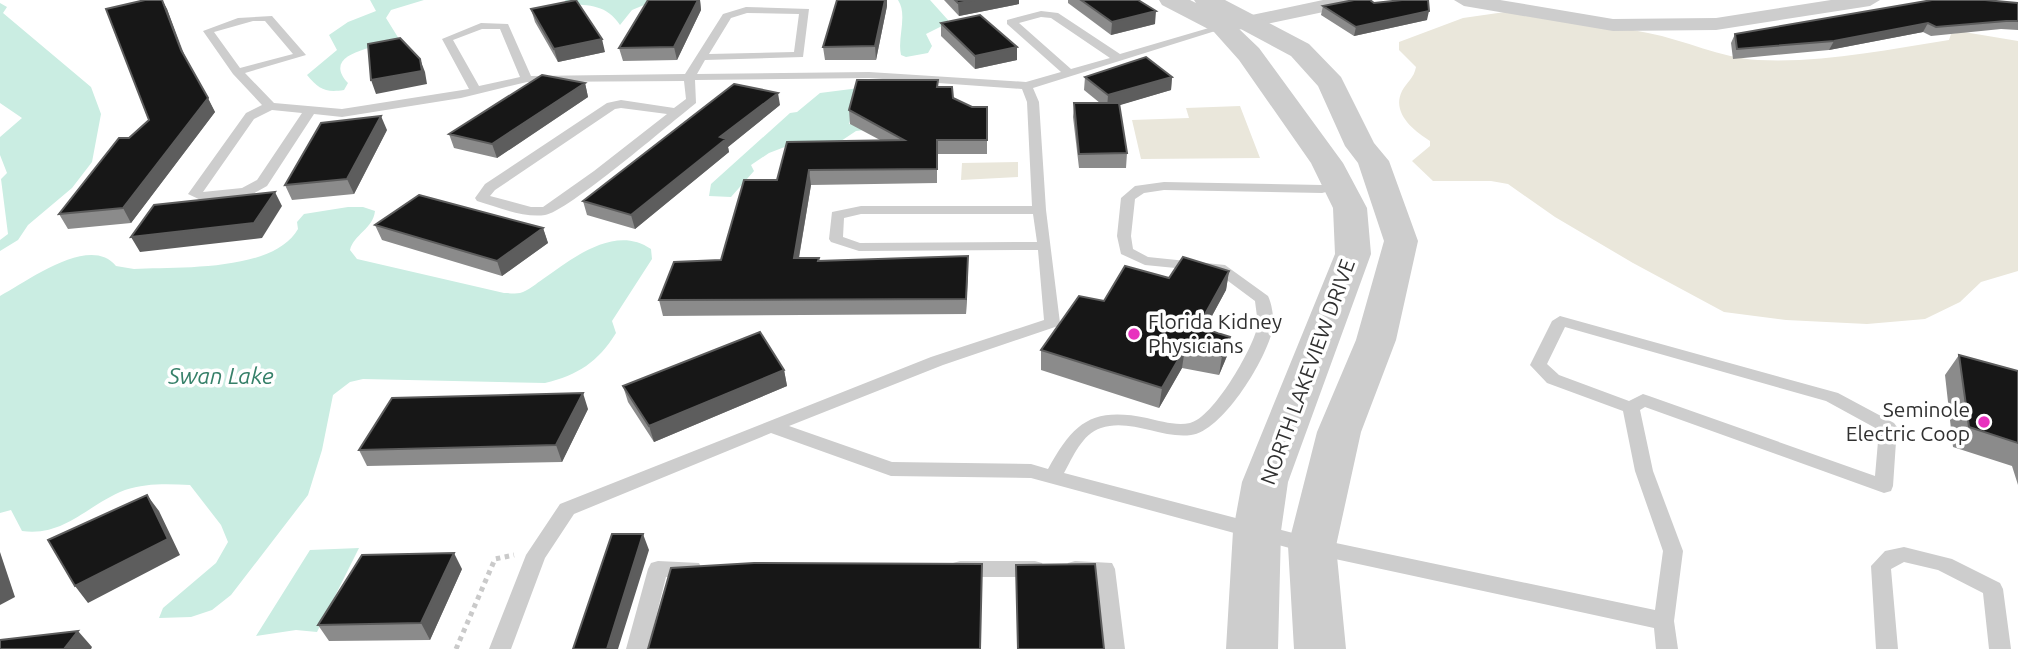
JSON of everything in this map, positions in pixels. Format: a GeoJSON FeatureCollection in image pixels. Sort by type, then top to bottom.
{"type":"FeatureCollection","features":[{"type":"Feature","properties":{"kind":"street","name":"NORTH LAKEVIEW DRIVE"},"geometry":{"type":"LineString","coordinates":[[1171,0],[1226,16],[1300,50],[1331,83],[1360,146],[1373,161],[1401,241],[1376,340],[1339,432],[1311,546],[1320,649]]}},
{"type":"Feature","properties":{"kind":"street"},"geometry":{"type":"LineString","coordinates":[[1226,16],[1352,0]]}},
{"type":"Feature","properties":{"kind":"street"},"geometry":{"type":"LineString","coordinates":[[1464,0],[1613,25],[1716,24],[1832,3],[1870,0]]}},
{"type":"Feature","properties":{"kind":"street","name":"NORTH LAKEVIEW DRIVE"},"geometry":{"type":"LineString","coordinates":[[1226,16],[1249,54],[1327,163],[1350,208],[1353,254],[1265,482],[1257,531],[1252,649]]}},
{"type":"Feature","properties":{"kind":"street"},"geometry":{"type":"LineString","coordinates":[[1338,185],[1380,180]]}},
{"type":"Feature","properties":{"kind":"lane"},"geometry":{"type":"LineString","coordinates":[[677,112],[621,104],[611,106],[490,187],[482,198],[531,211],[546,211],[599,174],[677,112],[692,100],[689,77],[701,57],[727,16],[746,10],[805,11],[799,55],[701,57]]}},
{"type":"Feature","properties":{"kind":"lane"},"geometry":{"type":"LineString","coordinates":[[1069,73],[1011,22],[1041,14],[1054,15],[1118,58]]}},
{"type":"Feature","properties":{"kind":"lane"},"geometry":{"type":"LineString","coordinates":[[310,110],[262,183],[246,192],[205,198],[195,194],[250,116],[270,106],[342,113],[476,91],[527,79],[869,75],[1027,86],[1118,58],[1226,16]]}},
{"type":"Feature","properties":{"kind":"lane"},"geometry":{"type":"LineString","coordinates":[[237,72],[300,55],[268,18],[230,22],[208,31],[237,72],[270,106]]}},
{"type":"Feature","properties":{"kind":"lane"},"geometry":{"type":"LineString","coordinates":[[476,91],[447,38],[481,26],[504,26],[527,79]]}},
{"type":"Feature","properties":{"kind":"lane"},"geometry":{"type":"LineString","coordinates":[[500,649],[536,555],[567,509],[937,361],[1052,323],[1039,210],[1033,102],[1027,86]]}},
{"type":"Feature","properties":{"kind":"lane"},"geometry":{"type":"LineString","coordinates":[[1053,477],[1079,433],[1095,424],[1132,421],[1179,430],[1196,429],[1207,422],[1229,399],[1265,327],[1262,299],[1220,268],[1145,261],[1126,251],[1124,236],[1128,198],[1140,189],[1164,186],[1322,189],[1338,185]]}},
{"type":"Feature","properties":{"kind":"lane"},"geometry":{"type":"LineString","coordinates":[[1039,210],[861,210],[837,215],[836,239],[859,247],[1045,246]]}},
{"type":"Feature","properties":{"kind":"lane"},"geometry":{"type":"LineString","coordinates":[[1560,321],[1832,397],[1888,427],[1884,486],[1643,400],[1631,408],[1553,379],[1538,365],[1560,321]]}},
{"type":"Feature","properties":{"kind":"lane"},"geometry":{"type":"LineString","coordinates":[[1631,408],[1644,471],[1673,551],[1664,621],[1667,649]]}},
{"type":"Feature","properties":{"kind":"lane"},"geometry":{"type":"LineString","coordinates":[[771,426],[891,469],[1031,471],[1311,546],[1664,621]]}},
{"type":"Feature","properties":{"kind":"lane"},"geometry":{"type":"LineString","coordinates":[[1887,649],[1881,566],[1896,555],[1912,554],[1976,576],[1993,589],[2000,649]]}},
{"type":"Feature","properties":{"kind":"lane"},"geometry":{"type":"LineString","coordinates":[[637,649],[658,569],[714,569]]}},
{"type":"Feature","properties":{"kind":"lane"},"geometry":{"type":"LineString","coordinates":[[938,569],[1105,569],[1114,649]]}},
{"type":"Feature","properties":{"kind":"path"},"geometry":{"type":"LineString","coordinates":[[456,649],[495,559],[505,555],[536,555]]}},
{"type":"Feature","properties":{"kind":"shaded area"},"geometry":{"type":"Polygon","coordinates":[[[1505,12],[1662,36],[1730,56],[1758,60],[1807,60],[1854,55],[1949,40],[1951,34],[1964,32],[2018,41],[2018,271],[1981,282],[1960,302],[1925,319],[1867,324],[1786,320],[1724,312],[1555,217],[1508,184],[1491,181],[1433,181],[1412,161],[1430,146],[1430,141],[1411,127],[1399,107],[1402,91],[1416,67],[1399,50],[1399,42],[1463,18],[1505,12]]]}},
{"type":"Feature","properties":{"kind":"shaded area"},"geometry":{"type":"Polygon","coordinates":[[[1240,106],[1260,158],[1141,159],[1132,120],[1189,118],[1186,108],[1240,106]]]}},
{"type":"Feature","properties":{"kind":"shaded area"},"geometry":{"type":"Polygon","coordinates":[[[1018,162],[1018,177],[961,180],[962,163],[1018,162]]]}},
{"type":"Feature","properties":{"kind":"water"},"geometry":{"type":"Polygon","coordinates":[[[370,0],[424,0],[391,10],[386,18],[399,39],[347,57],[341,64],[341,72],[348,83],[344,90],[323,89],[307,75],[337,50],[329,35],[348,22],[376,11],[370,0]]]}},
{"type":"Feature","properties":{"kind":"water"},"geometry":{"type":"Polygon","coordinates":[[[565,0],[656,0],[632,10],[620,25],[604,10],[567,4],[565,0]]]}},
{"type":"Feature","properties":{"kind":"water"},"geometry":{"type":"Polygon","coordinates":[[[898,0],[930,0],[948,20],[948,23],[926,34],[932,46],[928,53],[906,57],[901,55],[902,13],[898,0]]]}},
{"type":"Feature","properties":{"kind":"water"},"geometry":{"type":"Polygon","coordinates":[[[0,3],[7,7],[3,13],[91,87],[101,114],[92,162],[72,188],[28,225],[18,240],[0,251],[0,240],[8,234],[1,179],[7,173],[0,155],[0,137],[22,118],[0,103],[0,3]]]}},
{"type":"Feature","properties":{"kind":"water"},"geometry":{"type":"Polygon","coordinates":[[[867,87],[858,94],[849,124],[874,126],[872,129],[856,131],[841,141],[795,143],[769,153],[751,165],[754,171],[731,197],[709,196],[711,184],[790,113],[797,112],[820,93],[867,87]]]}},
{"type":"Feature","properties":{"kind":"water","name":"Swan Lake"},"geometry":{"type":"Polygon","coordinates":[[[363,207],[375,211],[371,222],[352,244],[350,250],[357,259],[504,293],[526,291],[567,262],[609,242],[637,242],[651,249],[652,259],[612,321],[616,333],[609,343],[586,366],[567,376],[545,383],[363,379],[350,382],[333,395],[322,450],[308,495],[231,595],[212,610],[191,617],[159,618],[163,608],[216,563],[228,542],[221,525],[190,485],[149,485],[125,490],[64,524],[37,532],[22,531],[11,510],[0,513],[0,296],[42,271],[75,257],[105,257],[116,266],[134,269],[199,267],[247,260],[286,243],[298,229],[297,222],[304,214],[363,207]]]}},
{"type":"Feature","properties":{"kind":"water"},"geometry":{"type":"Polygon","coordinates":[[[359,548],[317,632],[296,630],[256,636],[310,550],[359,548]]]}},
{"type":"Feature","properties":{"kind":"building"},"geometry":{"type":"Polygon","coordinates":[[[145,0],[162,0],[181,50],[208,98],[123,208],[59,214],[119,138],[129,138],[149,120],[106,9],[145,0]]]}},
{"type":"Feature","properties":{"kind":"building"},"geometry":{"type":"Polygon","coordinates":[[[576,0],[602,39],[554,49],[531,9],[576,0]]]}},
{"type":"Feature","properties":{"kind":"building"},"geometry":{"type":"Polygon","coordinates":[[[648,0],[698,0],[674,47],[619,48],[648,0]]]}},
{"type":"Feature","properties":{"kind":"building"},"geometry":{"type":"Polygon","coordinates":[[[837,0],[885,0],[875,46],[823,47],[837,0]]]}},
{"type":"Feature","properties":{"kind":"building"},"geometry":{"type":"Polygon","coordinates":[[[955,0],[976,0],[958,3],[955,0]]]}},
{"type":"Feature","properties":{"kind":"building"},"geometry":{"type":"Polygon","coordinates":[[[1081,0],[1138,0],[1156,11],[1112,22],[1081,0]]]}},
{"type":"Feature","properties":{"kind":"building"},"geometry":{"type":"Polygon","coordinates":[[[1370,0],[1374,3],[1428,0],[1429,11],[1356,27],[1323,6],[1370,0]]]}},
{"type":"Feature","properties":{"kind":"building"},"geometry":{"type":"Polygon","coordinates":[[[1932,0],[2018,3],[2018,21],[1936,27],[1928,23],[1834,41],[1737,49],[1735,34],[1932,0]]]}},
{"type":"Feature","properties":{"kind":"building"},"geometry":{"type":"Polygon","coordinates":[[[980,15],[1017,47],[975,56],[941,23],[980,15]]]}},
{"type":"Feature","properties":{"kind":"building"},"geometry":{"type":"Polygon","coordinates":[[[400,38],[420,59],[422,71],[371,80],[368,44],[400,38]]]}},
{"type":"Feature","properties":{"kind":"building"},"geometry":{"type":"Polygon","coordinates":[[[1146,57],[1172,77],[1108,95],[1085,77],[1146,57]]]}},
{"type":"Feature","properties":{"kind":"building"},"geometry":{"type":"Polygon","coordinates":[[[542,75],[585,83],[492,144],[449,134],[542,75]]]}},
{"type":"Feature","properties":{"kind":"building"},"geometry":{"type":"Polygon","coordinates":[[[857,80],[938,80],[937,87],[952,87],[953,98],[972,107],[987,107],[987,140],[937,140],[937,169],[809,170],[794,258],[819,258],[818,261],[968,256],[966,299],[659,300],[674,262],[721,260],[744,180],[777,180],[787,142],[904,140],[849,110],[857,80]]]}},
{"type":"Feature","properties":{"kind":"building"},"geometry":{"type":"Polygon","coordinates":[[[734,84],[778,93],[720,137],[726,139],[631,215],[583,201],[734,84]]]}},
{"type":"Feature","properties":{"kind":"building"},"geometry":{"type":"Polygon","coordinates":[[[1074,103],[1119,103],[1127,153],[1079,154],[1074,103]]]}},
{"type":"Feature","properties":{"kind":"building"},"geometry":{"type":"Polygon","coordinates":[[[381,116],[347,179],[285,185],[321,123],[381,116]]]}},
{"type":"Feature","properties":{"kind":"building"},"geometry":{"type":"Polygon","coordinates":[[[275,192],[254,223],[131,237],[154,205],[275,192]]]}},
{"type":"Feature","properties":{"kind":"building"},"geometry":{"type":"Polygon","coordinates":[[[419,195],[543,228],[497,261],[375,225],[419,195]]]}},
{"type":"Feature","properties":{"kind":"building","name":"Florida Kidney Physicians"},"geometry":{"type":"Polygon","coordinates":[[[1183,257],[1229,271],[1198,327],[1230,337],[1222,356],[1185,348],[1162,388],[1041,350],[1079,296],[1104,301],[1125,266],[1169,278],[1183,257]]]}},
{"type":"Feature","properties":{"kind":"building"},"geometry":{"type":"Polygon","coordinates":[[[760,332],[784,370],[649,426],[623,386],[760,332]]]}},
{"type":"Feature","properties":{"kind":"building"},"geometry":{"type":"Polygon","coordinates":[[[1959,355],[2018,371],[2018,443],[1969,427],[1959,355]]]}},
{"type":"Feature","properties":{"kind":"building"},"geometry":{"type":"Polygon","coordinates":[[[583,393],[556,445],[359,450],[392,398],[583,393]]]}},
{"type":"Feature","properties":{"kind":"building"},"geometry":{"type":"Polygon","coordinates":[[[147,495],[168,539],[75,586],[48,540],[147,495]]]}},
{"type":"Feature","properties":{"kind":"building"},"geometry":{"type":"Polygon","coordinates":[[[612,534],[643,534],[607,649],[573,649],[612,534]]]}},
{"type":"Feature","properties":{"kind":"building"},"geometry":{"type":"Polygon","coordinates":[[[454,553],[421,623],[318,625],[362,555],[454,553]]]}},
{"type":"Feature","properties":{"kind":"building"},"geometry":{"type":"Polygon","coordinates":[[[754,563],[982,564],[980,649],[648,649],[671,568],[754,563]]]}},
{"type":"Feature","properties":{"kind":"building"},"geometry":{"type":"Polygon","coordinates":[[[1095,564],[1104,649],[1018,649],[1016,565],[1095,564]]]}},
{"type":"Feature","properties":{"kind":"building"},"geometry":{"type":"Polygon","coordinates":[[[78,631],[64,649],[0,649],[0,640],[78,631]]]}},
{"type":"Feature","properties":{"kind":"place","name":"Florida Kidney Physicians"},"geometry":{"type":"Point","coordinates":[1134,334]}},
{"type":"Feature","properties":{"kind":"place","name":"Seminole Electric Coop"},"geometry":{"type":"Point","coordinates":[1984,422]}}]}
